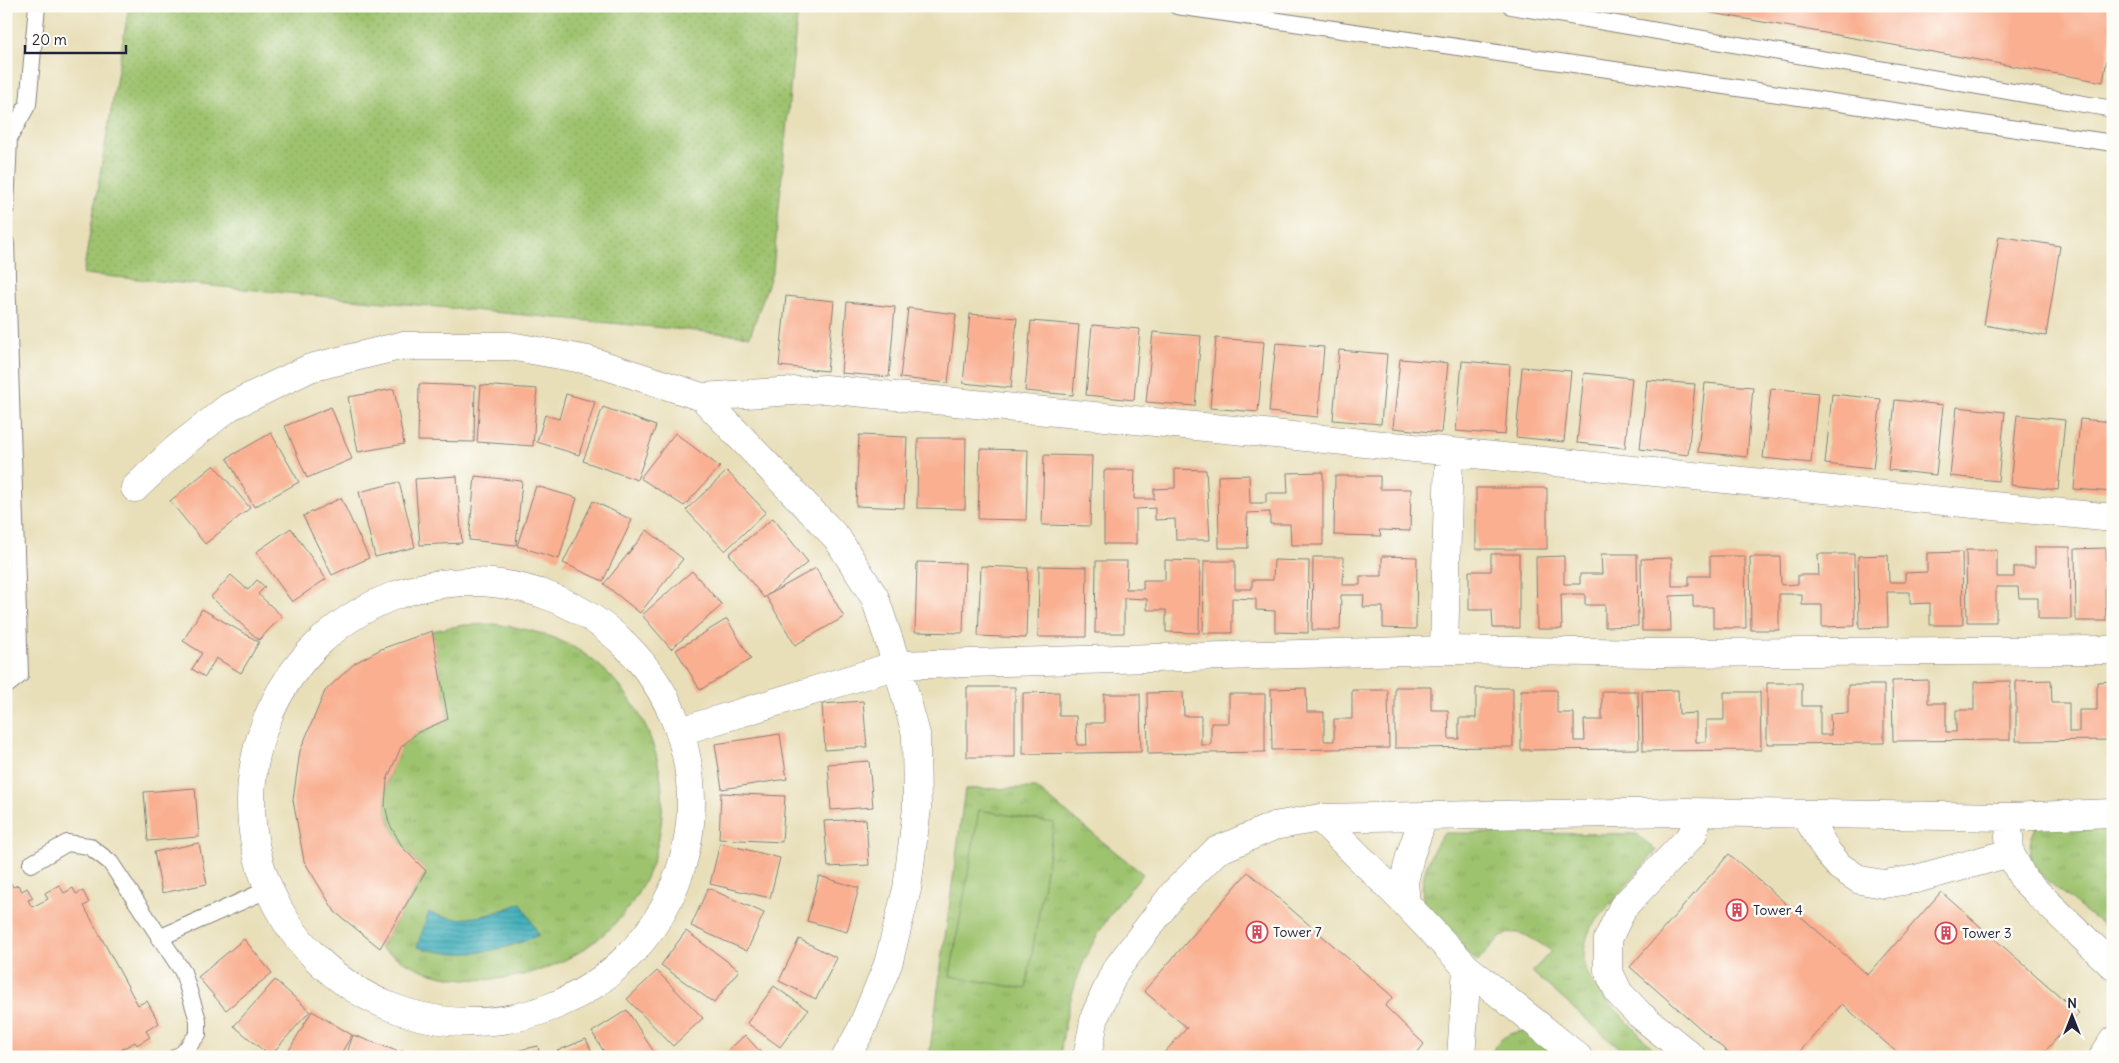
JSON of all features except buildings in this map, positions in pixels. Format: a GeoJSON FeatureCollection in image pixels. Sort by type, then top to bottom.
{"type":"FeatureCollection","features":[{"type":"Feature","properties":{"kind":"street"},"geometry":{"type":"LineString","coordinates":[[136,488],[176,449],[229,407],[310,368],[400,346],[520,348],[588,360],[702,397],[825,389],[2113,518]]}},
{"type":"Feature","properties":{"kind":"street"},"geometry":{"type":"LineString","coordinates":[[702,397],[838,538],[875,598],[897,665],[916,734],[917,808],[908,880],[888,964],[861,1030],[846,1057]]}},
{"type":"Feature","properties":{"kind":"street"},"geometry":{"type":"LineString","coordinates":[[1444,650],[1449,452]]}},
{"type":"Feature","properties":{"kind":"street"},"geometry":{"type":"LineString","coordinates":[[460,581],[531,589],[596,620],[648,668],[681,730],[693,797],[684,864],[664,908],[656,925],[610,975],[551,1008],[485,1023],[418,1017],[355,991],[303,948],[267,890],[249,821],[254,751],[282,685],[328,632],[390,596],[460,581]]}},
{"type":"Feature","properties":{"kind":"street"},"geometry":{"type":"LineString","coordinates":[[681,730],[897,665],[1444,650],[1659,653],[2113,650]]}},
{"type":"Feature","properties":{"kind":"street"},"geometry":{"type":"LineString","coordinates":[[1692,1057],[1639,1014],[1619,992],[1608,970],[1608,939],[1623,907],[1693,834],[1697,813]]}},
{"type":"Feature","properties":{"kind":"street"},"geometry":{"type":"LineString","coordinates":[[1087,1057],[1095,1016],[1115,971],[1174,893],[1216,851],[1274,826],[1320,818],[1424,816],[1697,813],[2008,817],[2113,813]]}},
{"type":"Feature","properties":{"kind":"street"},"geometry":{"type":"LineString","coordinates":[[1805,814],[1828,853],[1840,867],[1860,880],[1884,884],[1900,882],[2010,853]]}},
{"type":"Feature","properties":{"kind":"street"},"geometry":{"type":"LineString","coordinates":[[1406,904],[1404,882],[1410,856],[1424,816]]}},
{"type":"Feature","properties":{"kind":"street"},"geometry":{"type":"LineString","coordinates":[[2008,817],[2010,853],[2024,880],[2113,966]]}},
{"type":"Feature","properties":{"kind":"street"},"geometry":{"type":"LineString","coordinates":[[1320,818],[1467,968],[1578,1057]]}},
{"type":"Feature","properties":{"kind":"street"},"geometry":{"type":"LineString","coordinates":[[1461,1057],[1467,968]]}},
{"type":"Feature","properties":{"kind":"street"},"geometry":{"type":"LineString","coordinates":[[2103,1057],[2113,1041]]}},
{"type":"Feature","properties":{"kind":"lane"},"geometry":{"type":"LineString","coordinates":[[6,208],[8,138],[28,104],[37,6]]}},
{"type":"Feature","properties":{"kind":"lane"},"geometry":{"type":"LineString","coordinates":[[1177,6],[2113,143]]}},
{"type":"Feature","properties":{"kind":"lane"},"geometry":{"type":"LineString","coordinates":[[1510,6],[2113,109]]}},
{"type":"Feature","properties":{"kind":"lane"},"geometry":{"type":"LineString","coordinates":[[6,243],[20,675],[6,686]]}},
{"type":"Feature","properties":{"kind":"lane"},"geometry":{"type":"LineString","coordinates":[[32,864],[67,843],[89,846],[110,862],[183,972],[198,1020],[198,1034],[183,1053],[176,1057]]}},
{"type":"Feature","properties":{"kind":"lane"},"geometry":{"type":"LineString","coordinates":[[159,938],[267,890]]}},
{"type":"Feature","properties":{"kind":"green space"},"geometry":{"type":"Polygon","coordinates":[[[129,6],[798,6],[773,270],[750,336],[83,274],[129,6]]]}},
{"type":"Feature","properties":{"kind":"green space"},"geometry":{"type":"Polygon","coordinates":[[[494,624],[529,630],[562,641],[583,653],[607,672],[627,695],[642,720],[654,748],[660,776],[662,806],[659,836],[651,866],[636,896],[616,922],[592,944],[564,960],[533,972],[501,978],[468,979],[428,972],[380,948],[426,871],[405,849],[391,826],[385,800],[386,786],[400,748],[418,733],[448,719],[432,631],[463,625],[494,624]]]}},
{"type":"Feature","properties":{"kind":"green space"},"geometry":{"type":"Polygon","coordinates":[[[1036,788],[1143,874],[1109,916],[1085,958],[1069,1004],[1060,1057],[929,1057],[965,789],[1036,788]]]}},
{"type":"Feature","properties":{"kind":"green space"},"geometry":{"type":"Polygon","coordinates":[[[979,810],[1054,823],[1026,989],[950,976],[979,810]]]}},
{"type":"Feature","properties":{"kind":"green space"},"geometry":{"type":"Polygon","coordinates":[[[2040,821],[2113,823],[2113,933],[2056,888],[2032,862],[2030,846],[2040,821]]]}},
{"type":"Feature","properties":{"kind":"green space"},"geometry":{"type":"Polygon","coordinates":[[[1444,833],[1637,834],[1656,851],[1591,927],[1584,954],[1585,965],[1594,985],[1661,1057],[1629,1057],[1532,972],[1551,951],[1528,936],[1511,933],[1504,936],[1496,941],[1478,962],[1432,922],[1425,907],[1423,885],[1432,852],[1444,833]]]}},
{"type":"Feature","properties":{"kind":"green space"},"geometry":{"type":"Polygon","coordinates":[[[1526,1031],[1556,1057],[1491,1057],[1499,1041],[1514,1033],[1526,1031]]]}},
{"type":"Feature","properties":{"kind":"water"},"geometry":{"type":"Polygon","coordinates":[[[521,903],[539,935],[509,946],[479,952],[448,953],[417,947],[429,912],[452,918],[475,917],[487,915],[521,903]]]}},
{"type":"Feature","properties":{"kind":"place","name":"Tower 4"},"geometry":{"type":"Point","coordinates":[1737,910]}},
{"type":"Feature","properties":{"kind":"place","name":"Tower 7"},"geometry":{"type":"Point","coordinates":[1257,932]}},
{"type":"Feature","properties":{"kind":"place","name":"Tower 3"},"geometry":{"type":"Point","coordinates":[1946,933]}}]}
